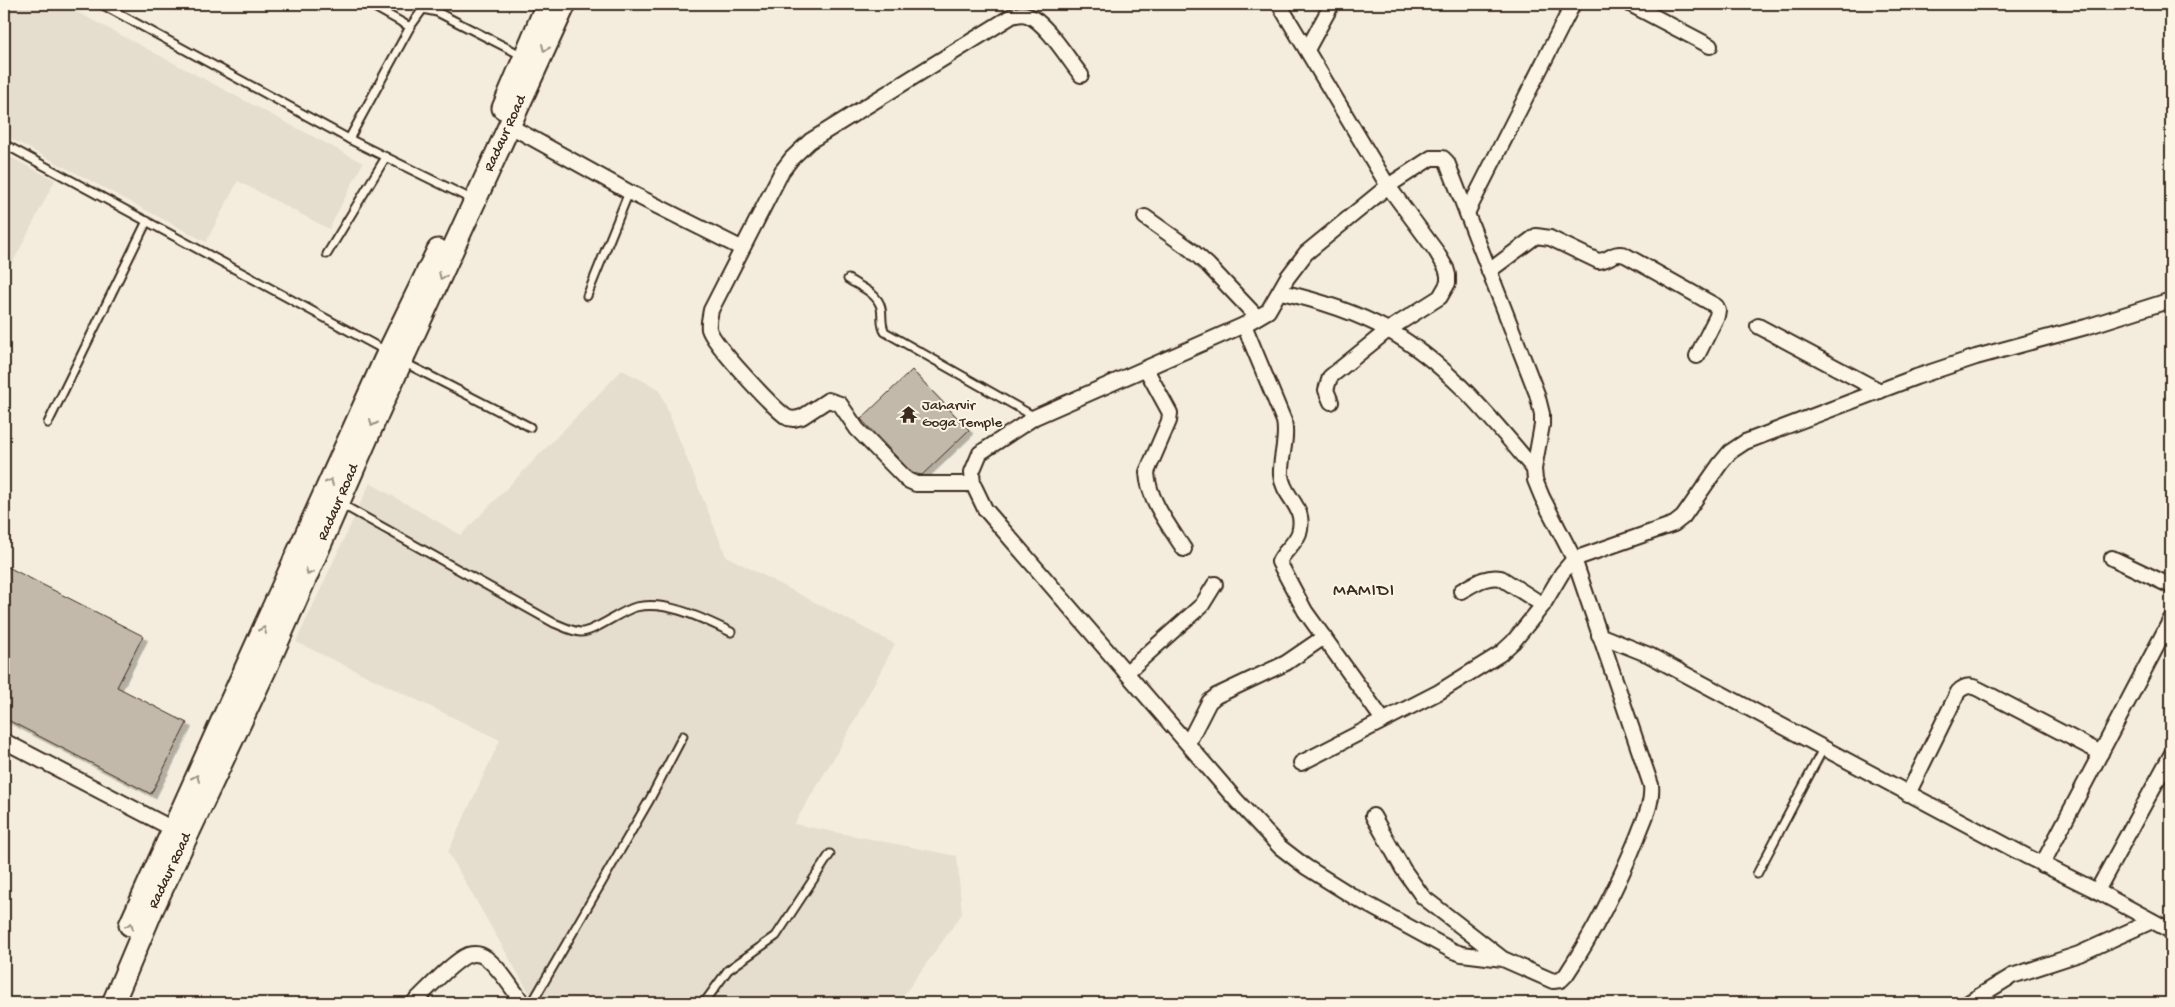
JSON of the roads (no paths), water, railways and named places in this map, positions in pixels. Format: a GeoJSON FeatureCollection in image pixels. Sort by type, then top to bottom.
{"type":"FeatureCollection","features":[{"type":"Feature","properties":{"kind":"main road","name":"Radaur Road"},"geometry":{"type":"LineString","coordinates":[[113,1002],[154,908],[267,666],[338,503],[395,357],[547,4]]}},
{"type":"Feature","properties":{"kind":"main road","name":"Radaur Road"},"geometry":{"type":"LineString","coordinates":[[113,1002],[172,829],[395,357],[510,126],[565,4]]}},
{"type":"Feature","properties":{"kind":"street"},"geometry":{"type":"LineString","coordinates":[[1279,4],[1308,48],[1388,186],[1446,268],[1448,283],[1440,297],[1434,302],[1388,330],[1330,377],[1326,390],[1330,402]]}},
{"type":"Feature","properties":{"kind":"street"},"geometry":{"type":"LineString","coordinates":[[1308,48],[1332,4]]}},
{"type":"Feature","properties":{"kind":"street"},"geometry":{"type":"LineString","coordinates":[[1467,213],[1573,4]]}},
{"type":"Feature","properties":{"kind":"street"},"geometry":{"type":"LineString","coordinates":[[1630,4],[1710,46]]}},
{"type":"Feature","properties":{"kind":"street"},"geometry":{"type":"LineString","coordinates":[[973,484],[916,484],[907,480],[856,428],[840,404],[834,401],[822,402],[794,419],[783,415],[741,371],[710,330],[711,310],[782,171],[792,158],[810,141],[1012,16],[1025,14],[1042,26],[1081,75]]}},
{"type":"Feature","properties":{"kind":"street"},"geometry":{"type":"LineString","coordinates":[[510,126],[629,192],[741,248]]}},
{"type":"Feature","properties":{"kind":"street"},"geometry":{"type":"LineString","coordinates":[[1503,959],[1462,954],[1453,951],[1354,897],[1306,867],[1280,847],[1236,800],[1128,672],[985,509],[973,484],[972,472],[980,453],[1035,417],[1258,318],[1268,311],[1287,278],[1306,253],[1388,186],[1432,158],[1443,158],[1467,213],[1537,394],[1542,414],[1534,469]]}},
{"type":"Feature","properties":{"kind":"street"},"geometry":{"type":"LineString","coordinates":[[1145,217],[1208,265],[1258,318]]}},
{"type":"Feature","properties":{"kind":"street"},"geometry":{"type":"LineString","coordinates":[[1489,271],[1536,236],[1550,238],[1598,261],[1603,261],[1614,254],[1625,255],[1716,306],[1718,310],[1717,316],[1697,356]]}},
{"type":"Feature","properties":{"kind":"street"},"geometry":{"type":"LineString","coordinates":[[1280,292],[1305,298],[1355,315],[1388,330],[1418,350],[1481,407],[1534,469],[1542,496],[1574,559],[1651,785],[1651,803],[1626,865],[1602,916],[1566,976],[1561,980],[1546,979],[1503,959],[1423,897],[1403,869],[1372,816]]}},
{"type":"Feature","properties":{"kind":"street"},"geometry":{"type":"LineString","coordinates":[[1301,763],[1439,692],[1500,654],[1513,642],[1544,605],[1562,573],[1574,559],[1674,524],[1683,518],[1725,458],[1745,442],[1976,357],[2086,327],[2171,300]]}},
{"type":"Feature","properties":{"kind":"street"},"geometry":{"type":"LineString","coordinates":[[1244,325],[1284,421],[1287,434],[1281,476],[1284,487],[1298,507],[1300,518],[1299,531],[1295,541],[1279,562],[1306,611],[1383,720]]}},
{"type":"Feature","properties":{"kind":"street"},"geometry":{"type":"LineString","coordinates":[[1758,326],[1880,391]]}},
{"type":"Feature","properties":{"kind":"street"},"geometry":{"type":"LineString","coordinates":[[1146,369],[1170,413],[1169,421],[1149,464],[1147,480],[1168,524],[1184,549]]}},
{"type":"Feature","properties":{"kind":"street"},"geometry":{"type":"LineString","coordinates":[[2112,558],[2171,586]]}},
{"type":"Feature","properties":{"kind":"street"},"geometry":{"type":"LineString","coordinates":[[1461,591],[1494,576],[1501,578],[1544,605]]}},
{"type":"Feature","properties":{"kind":"street"},"geometry":{"type":"LineString","coordinates":[[1128,672],[1202,605],[1215,584]]}},
{"type":"Feature","properties":{"kind":"street"},"geometry":{"type":"LineString","coordinates":[[2042,865],[2171,619]]}},
{"type":"Feature","properties":{"kind":"street"},"geometry":{"type":"LineString","coordinates":[[1599,635],[1649,655],[2042,865],[2097,890],[2171,931]]}},
{"type":"Feature","properties":{"kind":"street"},"geometry":{"type":"LineString","coordinates":[[1188,743],[1209,702],[1216,696],[1286,663],[1324,637]]}},
{"type":"Feature","properties":{"kind":"street"},"geometry":{"type":"LineString","coordinates":[[1908,794],[1958,692],[1964,686],[1970,685],[2101,753]]}},
{"type":"Feature","properties":{"kind":"street"},"geometry":{"type":"LineString","coordinates":[[4,741],[172,829]]}},
{"type":"Feature","properties":{"kind":"street"},"geometry":{"type":"LineString","coordinates":[[2097,890],[2171,755]]}},
{"type":"Feature","properties":{"kind":"street"},"geometry":{"type":"LineString","coordinates":[[1968,1003],[2012,976],[2079,954],[2152,921]]}},
{"type":"Feature","properties":{"kind":"street"},"geometry":{"type":"LineString","coordinates":[[413,1003],[458,962],[468,955],[477,953],[493,964],[523,1003]]}},
{"type":"Feature","properties":{"kind":"lane"},"geometry":{"type":"LineString","coordinates":[[101,4],[350,139],[465,196]]}},
{"type":"Feature","properties":{"kind":"lane"},"geometry":{"type":"LineString","coordinates":[[369,4],[410,27]]}},
{"type":"Feature","properties":{"kind":"lane"},"geometry":{"type":"LineString","coordinates":[[350,139],[419,12],[427,9],[437,12],[524,56]]}},
{"type":"Feature","properties":{"kind":"lane"},"geometry":{"type":"LineString","coordinates":[[4,144],[395,357],[530,427]]}},
{"type":"Feature","properties":{"kind":"lane"},"geometry":{"type":"LineString","coordinates":[[326,254],[386,157]]}},
{"type":"Feature","properties":{"kind":"lane"},"geometry":{"type":"LineString","coordinates":[[587,296],[629,192]]}},
{"type":"Feature","properties":{"kind":"lane"},"geometry":{"type":"LineString","coordinates":[[48,423],[147,221]]}},
{"type":"Feature","properties":{"kind":"lane"},"geometry":{"type":"LineString","coordinates":[[848,278],[872,294],[877,300],[881,308],[882,327],[885,332],[1035,417]]}},
{"type":"Feature","properties":{"kind":"lane"},"geometry":{"type":"LineString","coordinates":[[338,503],[554,623],[571,630],[580,632],[589,630],[623,611],[646,606],[691,614],[731,632]]}},
{"type":"Feature","properties":{"kind":"lane"},"geometry":{"type":"LineString","coordinates":[[532,1003],[650,799],[683,736]]}},
{"type":"Feature","properties":{"kind":"lane"},"geometry":{"type":"LineString","coordinates":[[1757,874],[1824,749]]}},
{"type":"Feature","properties":{"kind":"lane"},"geometry":{"type":"LineString","coordinates":[[704,1003],[728,970],[776,936],[830,854]]}},
{"type":"Feature","properties":{"kind":"place","name":"Jaharvir Goga Temple"},"geometry":{"type":"Point","coordinates":[908,415]}},
{"type":"Feature","properties":{"kind":"district","name":"MAMIDI"},"geometry":{"type":"Point","coordinates":[1364,591]}}]}
